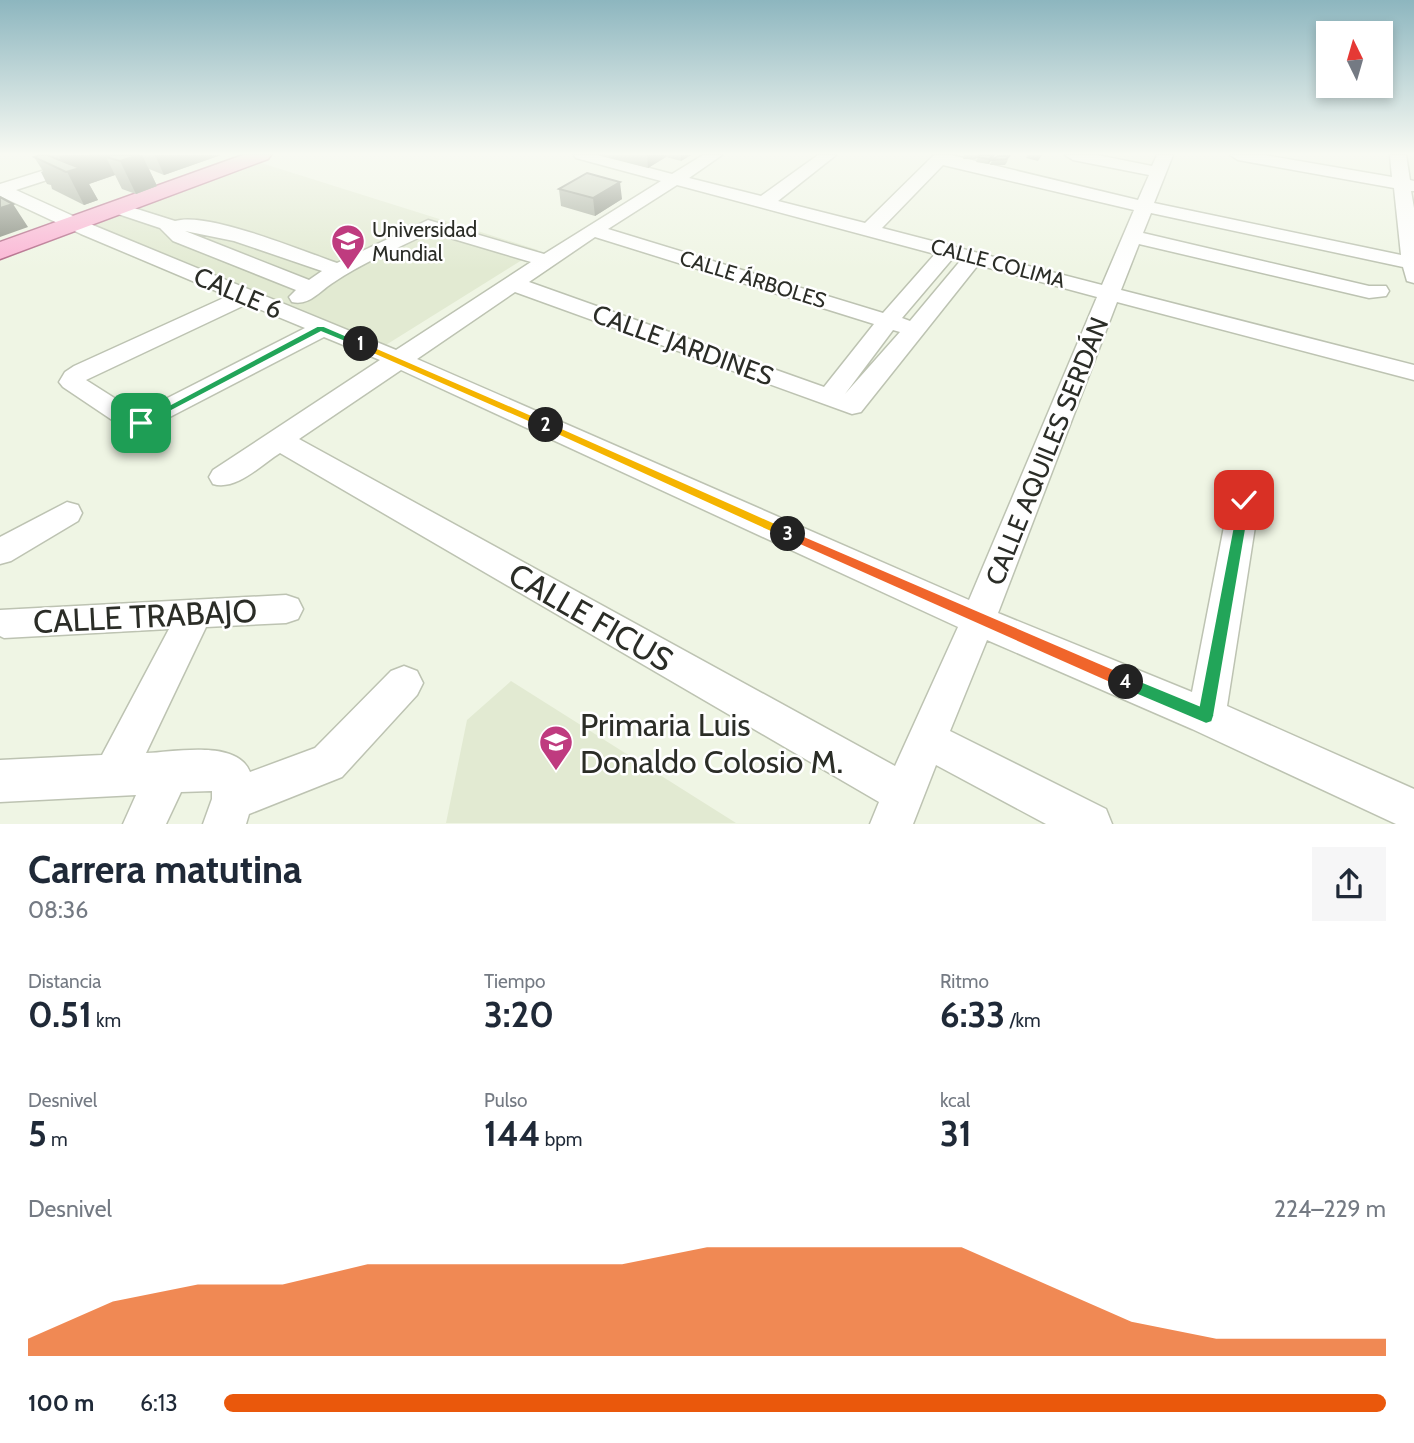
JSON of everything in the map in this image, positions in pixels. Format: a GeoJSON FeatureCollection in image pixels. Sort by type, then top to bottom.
{"type":"FeatureCollection","features":[{"type":"Feature","properties":{"kind":"main road"},"geometry":{"type":"LineString","coordinates":[[0,251],[157,193]]}},
{"type":"Feature","properties":{"kind":"street","name":"CALLE 6"},"geometry":{"type":"LineString","coordinates":[[9,193],[74,224],[400,360],[978,620],[1206,716],[1414,810]]}},
{"type":"Feature","properties":{"kind":"street"},"geometry":{"type":"LineString","coordinates":[[223,477],[652,193]]}},
{"type":"Feature","properties":{"kind":"street","name":"CALLE COLIMA"},"geometry":{"type":"LineString","coordinates":[[732,193],[1414,373]]}},
{"type":"Feature","properties":{"kind":"street"},"geometry":{"type":"LineString","coordinates":[[765,202],[776,193]]}},
{"type":"Feature","properties":{"kind":"street"},"geometry":{"type":"LineString","coordinates":[[870,229],[905,193]]}},
{"type":"Feature","properties":{"kind":"street"},"geometry":{"type":"LineString","coordinates":[[1047,193],[1239,258],[1299,272]]}},
{"type":"Feature","properties":{"kind":"street","name":"CALLE AQUILES SERDÁN"},"geometry":{"type":"LineString","coordinates":[[897,808],[978,620],[1150,193]]}},
{"type":"Feature","properties":{"kind":"street"},"geometry":{"type":"LineString","coordinates":[[1138,225],[1413,271],[1408,193]]}},
{"type":"Feature","properties":{"kind":"street"},"geometry":{"type":"LineString","coordinates":[[118,208],[167,224],[197,226],[338,270]]}},
{"type":"Feature","properties":{"kind":"street"},"geometry":{"type":"LineString","coordinates":[[167,224],[180,237],[311,288]]}},
{"type":"Feature","properties":{"kind":"street"},"geometry":{"type":"LineString","coordinates":[[281,312],[338,270],[428,226],[548,261]]}},
{"type":"Feature","properties":{"kind":"street","name":"CALLE ÁRBOLES"},"geometry":{"type":"LineString","coordinates":[[593,230],[913,329]]}},
{"type":"Feature","properties":{"kind":"street"},"geometry":{"type":"LineString","coordinates":[[841,402],[888,321],[949,250]]}},
{"type":"Feature","properties":{"kind":"street"},"geometry":{"type":"LineString","coordinates":[[841,402],[913,329],[974,257]]}},
{"type":"Feature","properties":{"kind":"street","name":"CALLE JARDINES"},"geometry":{"type":"LineString","coordinates":[[514,284],[841,402]]}},
{"type":"Feature","properties":{"kind":"street"},"geometry":{"type":"LineString","coordinates":[[246,296],[83,372],[74,377],[72,382],[134,422],[141,423],[321,328]]}},
{"type":"Feature","properties":{"kind":"street","name":"CALLE FICUS"},"geometry":{"type":"LineString","coordinates":[[279,440],[897,808]]}},
{"type":"Feature","properties":{"kind":"street"},"geometry":{"type":"LineString","coordinates":[[1206,716],[1244,500]]}},
{"type":"Feature","properties":{"kind":"street"},"geometry":{"type":"LineString","coordinates":[[0,552],[67,513]]}},
{"type":"Feature","properties":{"kind":"street","name":"CALLE TRABAJO"},"geometry":{"type":"LineString","coordinates":[[4,623],[286,609]]}},
{"type":"Feature","properties":{"kind":"street"},"geometry":{"type":"LineString","coordinates":[[114,775],[195,614]]}},
{"type":"Feature","properties":{"kind":"street"},"geometry":{"type":"LineString","coordinates":[[229,811],[328,763],[404,683]]}},
{"type":"Feature","properties":{"kind":"street"},"geometry":{"type":"LineString","coordinates":[[928,740],[1091,824]]}},
{"type":"Feature","properties":{"kind":"street"},"geometry":{"type":"LineString","coordinates":[[0,781],[220,770],[233,779],[229,811]]}},
{"type":"Feature","properties":{"kind":"street"},"geometry":{"type":"LineString","coordinates":[[144,824],[169,772]]}},
{"type":"Feature","properties":{"kind":"shaded area","name":"Universidad Mundial"},"geometry":{"type":"Polygon","coordinates":[[[173,193],[358,193],[538,250],[381,348],[85,226],[173,193]]]}},
{"type":"Feature","properties":{"kind":"shaded area","name":"Primaria Luis Donaldo Colosio M."},"geometry":{"type":"Polygon","coordinates":[[[511,681],[736,823],[446,823],[467,720],[511,681]]]}},
{"type":"Feature","properties":{"kind":"building"},"geometry":{"type":"Polygon","coordinates":[[[576,193],[601,193],[593,198],[576,193]]]}},
{"type":"Feature","properties":{"kind":"building"},"geometry":{"type":"Polygon","coordinates":[[[0,197],[13,204],[0,208],[0,197]]]}},
{"type":"Feature","properties":{"kind":"place","name":"Universidad Mundial"},"geometry":{"type":"Point","coordinates":[348,271]}},
{"type":"Feature","properties":{"kind":"place","name":"Primaria Luis Donaldo Colosio M."},"geometry":{"type":"Point","coordinates":[556,772]}},
{"type":"Feature","properties":{"kind":"route"},"geometry":{"type":"LineString","coordinates":[[141,423],[321,328],[400,360],[978,620],[1206,716],[1244,500]]}}]}
